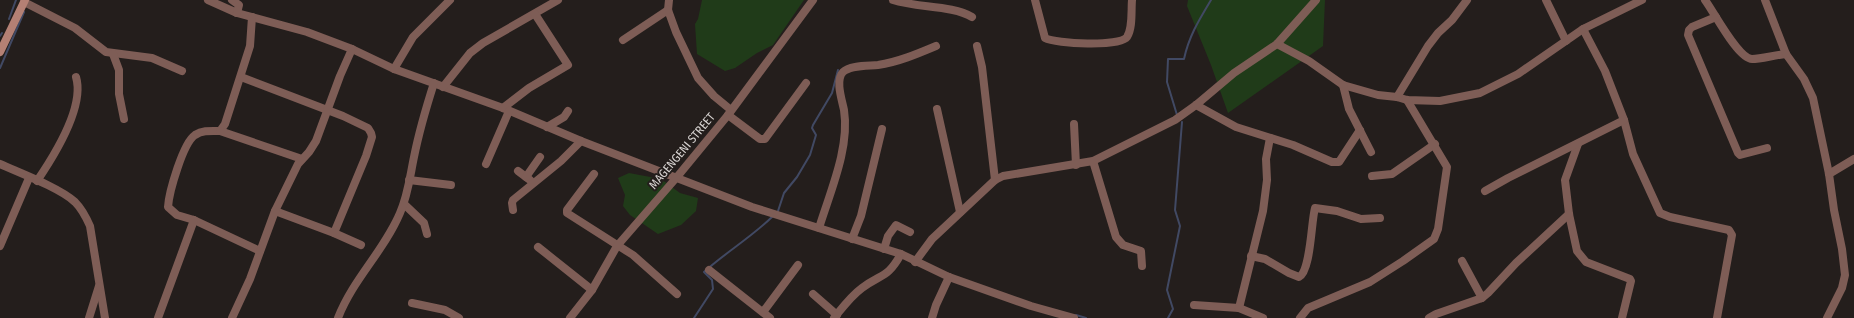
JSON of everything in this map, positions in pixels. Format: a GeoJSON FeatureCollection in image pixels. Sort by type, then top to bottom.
{"type":"FeatureCollection","features":[{"type":"Feature","properties":{"kind":"main road"},"geometry":{"type":"LineString","coordinates":[[0,52],[25,1]]}},
{"type":"Feature","properties":{"kind":"street"},"geometry":{"type":"LineString","coordinates":[[208,0],[237,13],[307,32],[352,49],[394,69],[506,110],[581,141],[752,207],[901,254],[949,277],[1031,306],[1074,318]]}},
{"type":"Feature","properties":{"kind":"street"},"geometry":{"type":"LineString","coordinates":[[232,0],[239,5],[237,13]]}},
{"type":"Feature","properties":{"kind":"street"},"geometry":{"type":"LineString","coordinates":[[394,69],[413,37],[450,0]]}},
{"type":"Feature","properties":{"kind":"street"},"geometry":{"type":"LineString","coordinates":[[444,87],[470,53],[499,34],[558,0]]}},
{"type":"Feature","properties":{"kind":"street"},"geometry":{"type":"LineString","coordinates":[[669,0],[668,10],[676,32],[698,78],[730,113],[760,139],[765,139],[806,83]]}},
{"type":"Feature","properties":{"kind":"street","name":"MAGENGENI STREET"},"geometry":{"type":"LineString","coordinates":[[570,318],[592,290],[617,246],[730,113],[813,0]]}},
{"type":"Feature","properties":{"kind":"street"},"geometry":{"type":"LineString","coordinates":[[893,0],[903,4],[957,11],[972,17]]}},
{"type":"Feature","properties":{"kind":"street"},"geometry":{"type":"LineString","coordinates":[[1035,0],[1045,38],[1065,42],[1091,43],[1122,42],[1127,37],[1130,30],[1132,0]]}},
{"type":"Feature","properties":{"kind":"street"},"geometry":{"type":"LineString","coordinates":[[915,262],[932,239],[995,180],[1003,176],[1093,161],[1175,120],[1196,105],[1234,72],[1277,44],[1316,0]]}},
{"type":"Feature","properties":{"kind":"street"},"geometry":{"type":"LineString","coordinates":[[1397,97],[1428,46],[1438,33],[1452,20],[1467,0]]}},
{"type":"Feature","properties":{"kind":"street"},"geometry":{"type":"LineString","coordinates":[[1546,0],[1566,41]]}},
{"type":"Feature","properties":{"kind":"street"},"geometry":{"type":"LineString","coordinates":[[1277,44],[1309,60],[1343,85],[1378,95],[1397,97],[1407,100],[1440,101],[1480,93],[1518,74],[1583,29],[1642,0]]}},
{"type":"Feature","properties":{"kind":"street"},"geometry":{"type":"LineString","coordinates":[[1706,0],[1736,47],[1746,57],[1753,59],[1786,54]]}},
{"type":"Feature","properties":{"kind":"street"},"geometry":{"type":"LineString","coordinates":[[1766,0],[1786,54],[1804,80],[1813,98],[1829,174],[1845,275],[1842,288],[1827,318]]}},
{"type":"Feature","properties":{"kind":"street"},"geometry":{"type":"LineString","coordinates":[[25,1],[75,28],[106,52],[113,54],[125,53],[152,58],[182,71]]}},
{"type":"Feature","properties":{"kind":"street"},"geometry":{"type":"LineString","coordinates":[[623,40],[668,10]]}},
{"type":"Feature","properties":{"kind":"street"},"geometry":{"type":"LineString","coordinates":[[486,164],[506,110],[528,88],[568,65],[535,14]]}},
{"type":"Feature","properties":{"kind":"street"},"geometry":{"type":"LineString","coordinates":[[220,131],[228,117],[250,46],[252,17]]}},
{"type":"Feature","properties":{"kind":"street"},"geometry":{"type":"LineString","coordinates":[[1716,17],[1692,27],[1688,35],[1738,153],[1740,154],[1767,148]]}},
{"type":"Feature","properties":{"kind":"street"},"geometry":{"type":"LineString","coordinates":[[1583,29],[1605,71],[1624,120],[1633,154],[1660,213],[1670,217],[1728,230],[1732,235],[1717,318]]}},
{"type":"Feature","properties":{"kind":"street"},"geometry":{"type":"LineString","coordinates":[[819,228],[842,154],[845,136],[846,125],[840,93],[840,76],[844,71],[851,68],[880,65],[902,59],[936,46]]}},
{"type":"Feature","properties":{"kind":"street"},"geometry":{"type":"LineString","coordinates":[[977,46],[982,67],[995,180]]}},
{"type":"Feature","properties":{"kind":"street"},"geometry":{"type":"LineString","coordinates":[[232,318],[250,279],[275,212],[291,177],[302,159],[309,152],[316,141],[340,76],[352,49]]}},
{"type":"Feature","properties":{"kind":"street"},"geometry":{"type":"LineString","coordinates":[[113,54],[119,70],[119,94],[124,119]]}},
{"type":"Feature","properties":{"kind":"street"},"geometry":{"type":"LineString","coordinates":[[0,246],[33,180],[65,135],[79,93],[76,77]]}},
{"type":"Feature","properties":{"kind":"street"},"geometry":{"type":"LineString","coordinates":[[241,77],[328,109],[368,128],[372,137],[355,186],[334,233]]}},
{"type":"Feature","properties":{"kind":"street"},"geometry":{"type":"LineString","coordinates":[[338,318],[354,286],[390,234],[404,204],[420,126],[434,83]]}},
{"type":"Feature","properties":{"kind":"street"},"geometry":{"type":"LineString","coordinates":[[1343,85],[1349,109],[1371,152]]}},
{"type":"Feature","properties":{"kind":"street"},"geometry":{"type":"LineString","coordinates":[[1300,318],[1308,308],[1370,282],[1409,258],[1434,239],[1438,229],[1440,205],[1448,171],[1447,164],[1407,100]]}},
{"type":"Feature","properties":{"kind":"street"},"geometry":{"type":"LineString","coordinates":[[1196,105],[1236,127],[1307,151],[1328,161],[1339,162],[1360,130]]}},
{"type":"Feature","properties":{"kind":"street"},"geometry":{"type":"LineString","coordinates":[[937,109],[960,212]]}},
{"type":"Feature","properties":{"kind":"street"},"geometry":{"type":"LineString","coordinates":[[547,127],[564,117],[568,111]]}},
{"type":"Feature","properties":{"kind":"street"},"geometry":{"type":"LineString","coordinates":[[1485,191],[1624,120]]}},
{"type":"Feature","properties":{"kind":"street"},"geometry":{"type":"LineString","coordinates":[[1074,124],[1076,165]]}},
{"type":"Feature","properties":{"kind":"street"},"geometry":{"type":"LineString","coordinates":[[852,239],[861,216],[882,129]]}},
{"type":"Feature","properties":{"kind":"street"},"geometry":{"type":"LineString","coordinates":[[260,251],[194,220],[177,215],[168,207],[185,146],[190,139],[203,132],[220,131],[302,159]]}},
{"type":"Feature","properties":{"kind":"street"},"geometry":{"type":"LineString","coordinates":[[1239,308],[1263,211],[1267,180],[1266,159],[1270,138]]}},
{"type":"Feature","properties":{"kind":"street"},"geometry":{"type":"LineString","coordinates":[[513,210],[512,203],[514,200],[561,161],[581,141]]}},
{"type":"Feature","properties":{"kind":"street"},"geometry":{"type":"LineString","coordinates":[[1372,176],[1392,174],[1435,144]]}},
{"type":"Feature","properties":{"kind":"street"},"geometry":{"type":"LineString","coordinates":[[1578,144],[1565,180],[1569,214],[1578,251],[1581,259],[1586,262],[1627,277],[1631,281],[1622,318]]}},
{"type":"Feature","properties":{"kind":"street"},"geometry":{"type":"LineString","coordinates":[[526,177],[540,157]]}},
{"type":"Feature","properties":{"kind":"street"},"geometry":{"type":"LineString","coordinates":[[1829,174],[1854,158]]}},
{"type":"Feature","properties":{"kind":"street"},"geometry":{"type":"LineString","coordinates":[[1093,161],[1116,237],[1123,245],[1141,251],[1142,266]]}},
{"type":"Feature","properties":{"kind":"street"},"geometry":{"type":"LineString","coordinates":[[0,164],[59,191],[74,201],[84,212],[90,226],[105,318]]}},
{"type":"Feature","properties":{"kind":"street"},"geometry":{"type":"LineString","coordinates":[[518,171],[534,183]]}},
{"type":"Feature","properties":{"kind":"street"},"geometry":{"type":"LineString","coordinates":[[594,174],[567,210],[567,213],[633,255],[677,294]]}},
{"type":"Feature","properties":{"kind":"street"},"geometry":{"type":"LineString","coordinates":[[409,180],[451,185]]}},
{"type":"Feature","properties":{"kind":"street"},"geometry":{"type":"LineString","coordinates":[[404,204],[424,223],[427,234]]}},
{"type":"Feature","properties":{"kind":"street"},"geometry":{"type":"LineString","coordinates":[[1251,256],[1269,261],[1289,273],[1300,277],[1304,274],[1310,251],[1315,208],[1337,211],[1361,219],[1380,218]]}},
{"type":"Feature","properties":{"kind":"street"},"geometry":{"type":"LineString","coordinates":[[275,212],[334,233],[361,245]]}},
{"type":"Feature","properties":{"kind":"street"},"geometry":{"type":"LineString","coordinates":[[1429,318],[1436,314],[1482,298],[1516,263],[1569,214]]}},
{"type":"Feature","properties":{"kind":"street"},"geometry":{"type":"LineString","coordinates":[[158,318],[194,220]]}},
{"type":"Feature","properties":{"kind":"street"},"geometry":{"type":"LineString","coordinates":[[884,249],[888,236],[896,225],[910,232]]}},
{"type":"Feature","properties":{"kind":"street"},"geometry":{"type":"LineString","coordinates":[[538,247],[592,290]]}},
{"type":"Feature","properties":{"kind":"street"},"geometry":{"type":"LineString","coordinates":[[813,294],[835,317],[852,297],[863,287],[889,272],[901,254]]}},
{"type":"Feature","properties":{"kind":"street"},"geometry":{"type":"LineString","coordinates":[[1462,261],[1482,298]]}},
{"type":"Feature","properties":{"kind":"street"},"geometry":{"type":"LineString","coordinates":[[763,312],[798,266]]}},
{"type":"Feature","properties":{"kind":"street"},"geometry":{"type":"LineString","coordinates":[[709,270],[770,318]]}},
{"type":"Feature","properties":{"kind":"street"},"geometry":{"type":"LineString","coordinates":[[932,318],[936,305],[949,277]]}},
{"type":"Feature","properties":{"kind":"street"},"geometry":{"type":"LineString","coordinates":[[89,318],[99,286]]}},
{"type":"Feature","properties":{"kind":"street"},"geometry":{"type":"LineString","coordinates":[[412,303],[445,310],[459,318]]}},
{"type":"Feature","properties":{"kind":"street"},"geometry":{"type":"LineString","coordinates":[[1194,305],[1239,308],[1263,318]]}},
{"type":"Feature","properties":{"kind":"green space"},"geometry":{"type":"Polygon","coordinates":[[[702,0],[804,0],[773,45],[757,53],[735,68],[725,71],[697,54],[695,24],[698,19],[702,0]]]}},
{"type":"Feature","properties":{"kind":"green space"},"geometry":{"type":"Polygon","coordinates":[[[1188,0],[1325,0],[1323,46],[1228,113],[1211,65],[1187,6],[1188,0]]]}},
{"type":"Feature","properties":{"kind":"green space"},"geometry":{"type":"Polygon","coordinates":[[[629,173],[661,179],[680,193],[698,198],[696,211],[681,225],[658,234],[630,215],[623,206],[625,195],[618,178],[629,173]]]}},
{"type":"Feature","properties":{"kind":"waterway"},"geometry":{"type":"LineString","coordinates":[[9,19],[16,0]]}},
{"type":"Feature","properties":{"kind":"waterway"},"geometry":{"type":"LineString","coordinates":[[1177,115],[1167,82],[1168,59],[1184,59],[1192,35],[1211,0]]}},
{"type":"Feature","properties":{"kind":"waterway"},"geometry":{"type":"LineString","coordinates":[[0,68],[24,12]]}},
{"type":"Feature","properties":{"kind":"waterway"},"geometry":{"type":"LineString","coordinates":[[778,211],[784,193],[797,177],[810,155],[816,135],[812,128],[832,93],[838,70]]}},
{"type":"Feature","properties":{"kind":"waterway"},"geometry":{"type":"LineString","coordinates":[[1168,318],[1173,309],[1167,290],[1180,226],[1175,210],[1182,122]]}},
{"type":"Feature","properties":{"kind":"waterway"},"geometry":{"type":"LineString","coordinates":[[694,318],[713,289],[712,280],[704,272],[773,216]]}},
{"type":"Feature","properties":{"kind":"waterway"},"geometry":{"type":"LineString","coordinates":[[1076,315],[1086,318]]}}]}
